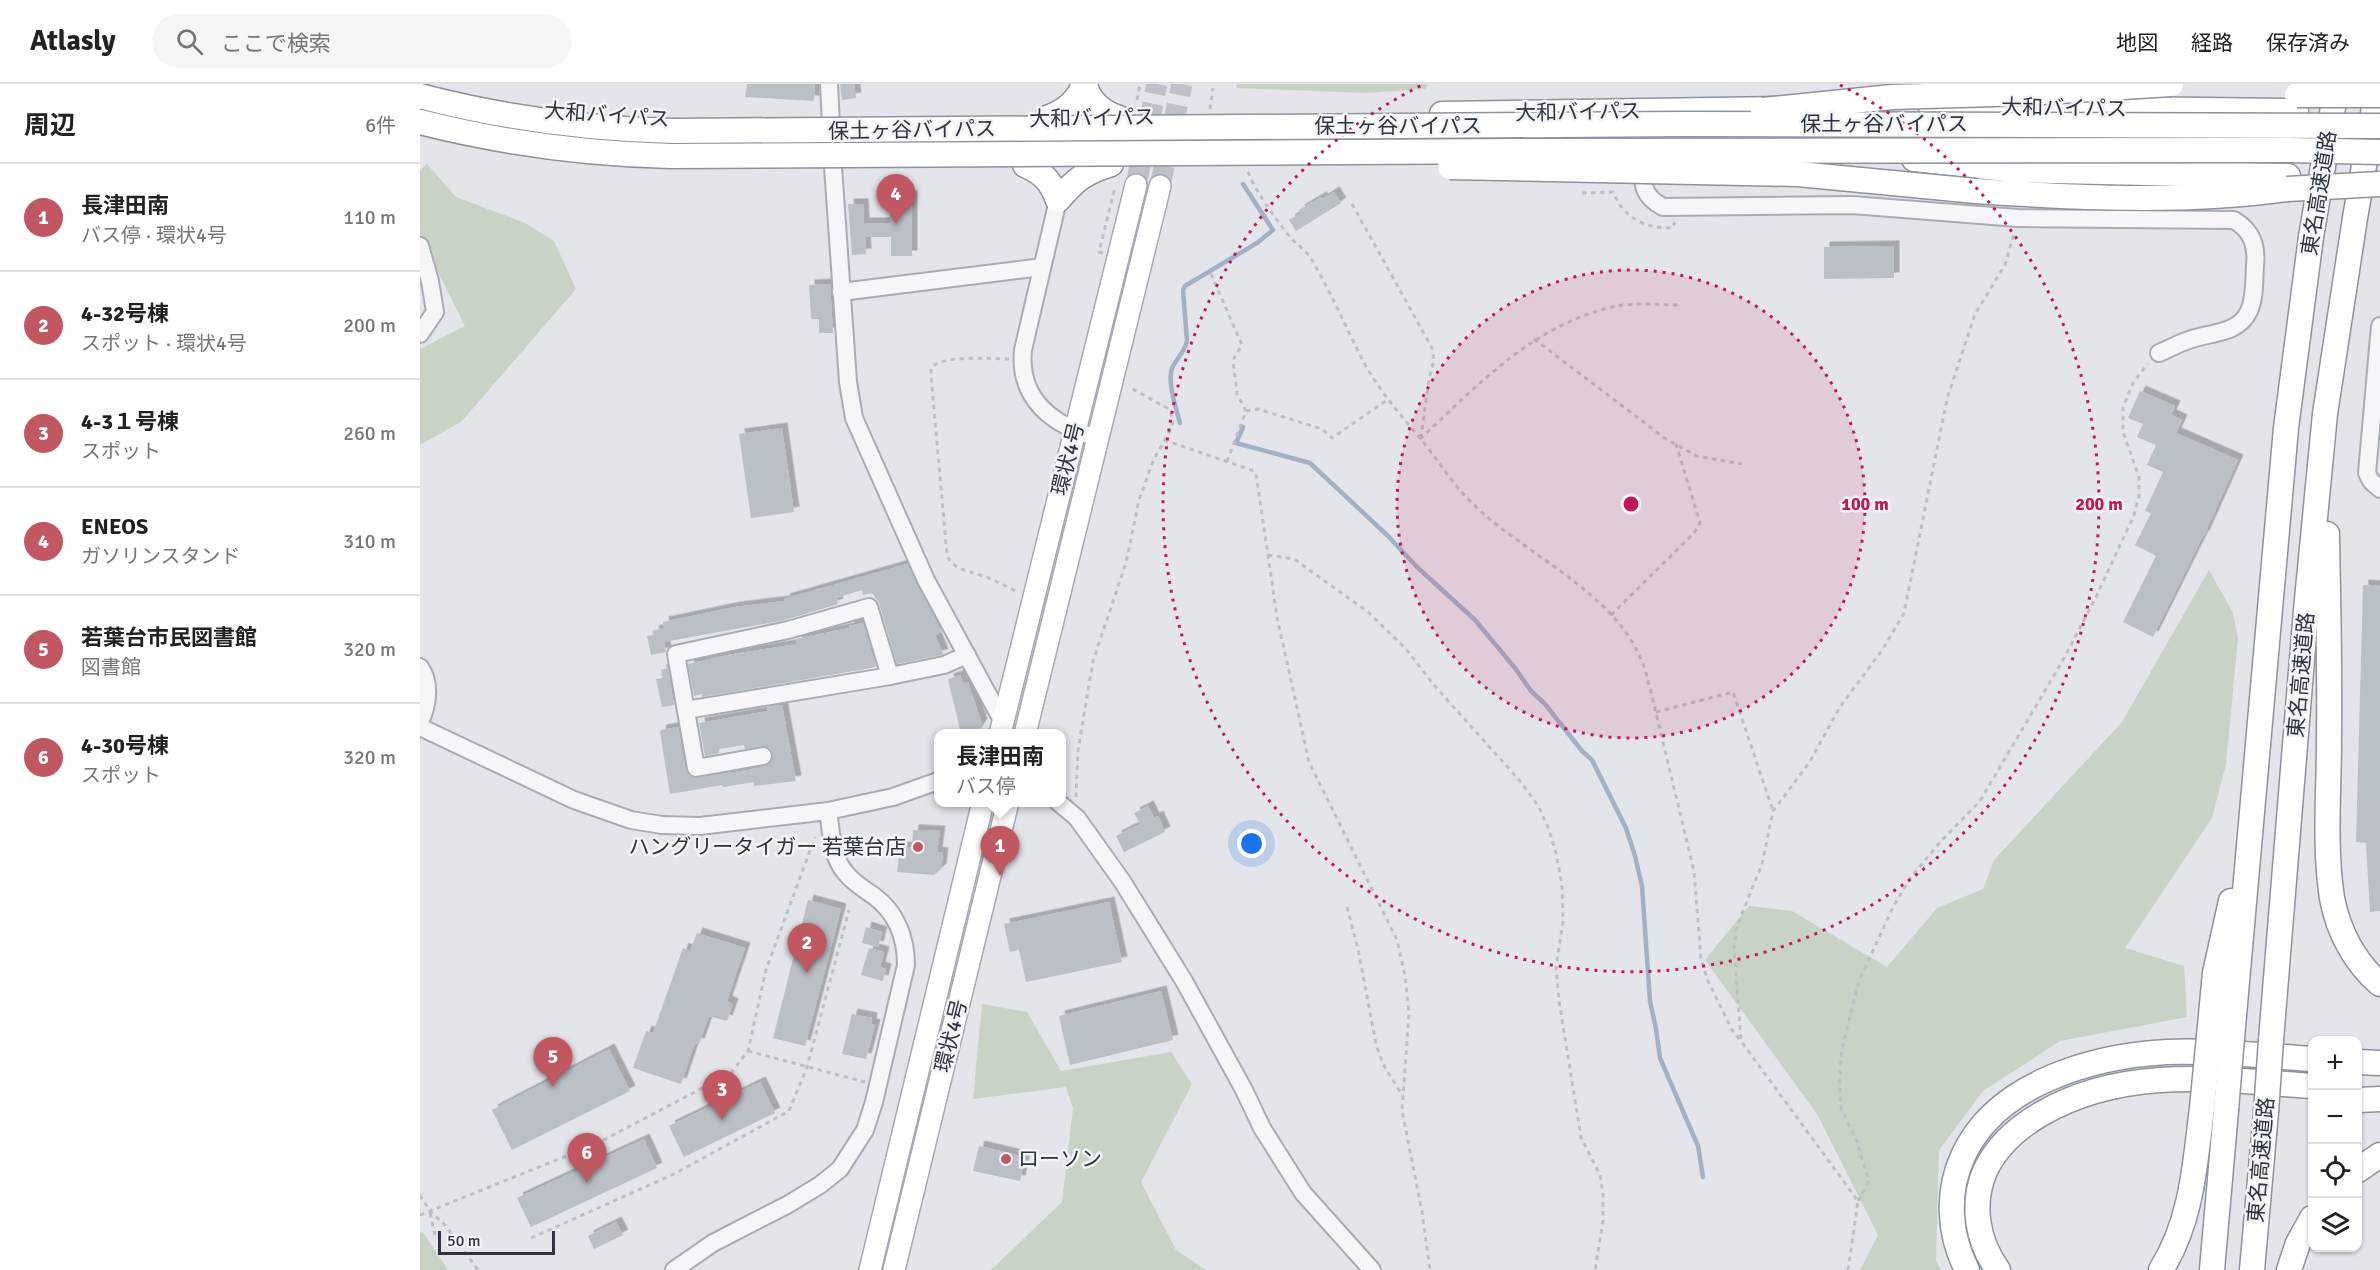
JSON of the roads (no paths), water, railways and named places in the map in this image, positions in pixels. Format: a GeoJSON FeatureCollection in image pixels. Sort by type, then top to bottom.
{"type":"FeatureCollection","features":[{"type":"Feature","properties":{"kind":"highway"},"geometry":{"type":"LineString","coordinates":[[1084,84],[1094,102],[1106,112],[1119,117]]}},
{"type":"Feature","properties":{"kind":"highway"},"geometry":{"type":"LineString","coordinates":[[1047,118],[1062,112],[1071,105],[1084,84]]}},
{"type":"Feature","properties":{"kind":"highway"},"geometry":{"type":"LineString","coordinates":[[1627,125],[1892,98],[2070,91],[2171,84]]}},
{"type":"Feature","properties":{"kind":"highway","name":"東名高速道路"},"geometry":{"type":"LineString","coordinates":[[2212,1270],[2226,1110],[2220,1037],[2252,808],[2286,428],[2311,237],[2337,84]]}},
{"type":"Feature","properties":{"kind":"highway","name":"東名高速道路"},"geometry":{"type":"LineString","coordinates":[[2252,1270],[2305,622],[2325,414],[2378,84]]}},
{"type":"Feature","properties":{"kind":"highway","name":"大和バイパス"},"geometry":{"type":"LineString","coordinates":[[420,86],[504,105],[577,116],[677,121],[1209,116],[1938,95],[2155,109],[2297,103],[2380,113]]}},
{"type":"Feature","properties":{"kind":"highway"},"geometry":{"type":"LineString","coordinates":[[2297,103],[2380,95]]}},
{"type":"Feature","properties":{"kind":"highway","name":"保土ヶ谷バイパス"},"geometry":{"type":"LineString","coordinates":[[420,96],[531,120],[574,126],[652,130],[1627,125],[2247,124],[2380,126]]}},
{"type":"Feature","properties":{"kind":"highway","name":"保土ヶ谷バイパス"},"geometry":{"type":"LineString","coordinates":[[420,122],[526,144],[618,155],[1031,159],[1663,150],[2380,152]]}},
{"type":"Feature","properties":{"kind":"highway"},"geometry":{"type":"LineString","coordinates":[[420,132],[480,146],[571,161],[625,165],[832,167],[1031,159],[1798,174],[1976,191],[2071,197],[2161,198],[2239,195],[2288,174],[2380,160]]}},
{"type":"Feature","properties":{"kind":"highway"},"geometry":{"type":"LineString","coordinates":[[1031,159],[1121,178],[1245,164],[1642,159],[1914,159],[2288,174],[2380,182]]}},
{"type":"Feature","properties":{"kind":"highway"},"geometry":{"type":"LineString","coordinates":[[1031,159],[1039,171],[1048,178],[1058,200],[1079,177],[1092,170],[1121,178]]}},
{"type":"Feature","properties":{"kind":"highway"},"geometry":{"type":"LineString","coordinates":[[2325,414],[2332,899],[2346,940],[2367,973],[2380,984]]}},
{"type":"Feature","properties":{"kind":"highway"},"geometry":{"type":"LineString","coordinates":[[2161,1270],[2172,1254],[2182,1229],[2192,1188],[2202,1108],[2220,1037]]}},
{"type":"Feature","properties":{"kind":"highway"},"geometry":{"type":"LineString","coordinates":[[1967,1270],[1958,1253],[1952,1224],[1952,1197],[1957,1168],[1980,1127],[2007,1101],[2041,1083],[2076,1069],[2143,1054],[2195,1052],[2308,1059]]}},
{"type":"Feature","properties":{"kind":"highway"},"geometry":{"type":"LineString","coordinates":[[2362,1062],[2380,1063]]}},
{"type":"Feature","properties":{"kind":"highway"},"geometry":{"type":"LineString","coordinates":[[1998,1270],[1985,1247],[1977,1224],[1977,1203],[1981,1182],[1991,1159],[2004,1141],[2023,1124],[2056,1104],[2119,1084],[2164,1078],[2308,1086]]}},
{"type":"Feature","properties":{"kind":"highway"},"geometry":{"type":"LineString","coordinates":[[2362,1089],[2380,1089]]}},
{"type":"Feature","properties":{"kind":"highway"},"geometry":{"type":"LineString","coordinates":[[2023,1124],[2088,1102],[2122,1095],[2193,1092],[2308,1099]]}},
{"type":"Feature","properties":{"kind":"highway"},"geometry":{"type":"LineString","coordinates":[[2362,1100],[2380,1099]]}},
{"type":"Feature","properties":{"kind":"highway"},"geometry":{"type":"LineString","coordinates":[[2362,1167],[2380,1155]]}},
{"type":"Feature","properties":{"kind":"highway"},"geometry":{"type":"LineString","coordinates":[[2289,1270],[2298,1243],[2308,1226]]}},
{"type":"Feature","properties":{"kind":"main road","name":"環状4号"},"geometry":{"type":"LineString","coordinates":[[1002,728],[1075,432],[1121,178]]}},
{"type":"Feature","properties":{"kind":"main road","name":"環状4号"},"geometry":{"type":"LineString","coordinates":[[1026,729],[1160,186]]}},
{"type":"Feature","properties":{"kind":"main road","name":"環状4号"},"geometry":{"type":"LineString","coordinates":[[870,1270],[983,807]]}},
{"type":"Feature","properties":{"kind":"main road","name":"環状4号"},"geometry":{"type":"LineString","coordinates":[[894,1270],[1007,807]]}},
{"type":"Feature","properties":{"kind":"street"},"geometry":{"type":"LineString","coordinates":[[829,84],[841,292],[848,381],[854,418],[926,580],[967,655],[1002,728]]}},
{"type":"Feature","properties":{"kind":"street"},"geometry":{"type":"LineString","coordinates":[[1642,159],[1643,187],[1650,200],[1664,207],[1852,205],[2018,218],[2217,219],[2234,220],[2243,225],[2252,236],[2256,249],[2252,302],[2244,321],[2232,329],[2190,339],[2159,353]]}},
{"type":"Feature","properties":{"kind":"street"},"geometry":{"type":"LineString","coordinates":[[1058,200],[1022,359],[1023,375],[1033,398],[1052,417],[1075,432],[1098,438]]}},
{"type":"Feature","properties":{"kind":"street"},"geometry":{"type":"LineString","coordinates":[[420,246],[430,281],[435,312],[420,334]]}},
{"type":"Feature","properties":{"kind":"street"},"geometry":{"type":"LineString","coordinates":[[841,292],[1042,267]]}},
{"type":"Feature","properties":{"kind":"street"},"geometry":{"type":"LineString","coordinates":[[2380,326],[2367,472],[2371,481],[2380,489]]}},
{"type":"Feature","properties":{"kind":"street"},"geometry":{"type":"LineString","coordinates":[[763,756],[696,768],[676,654],[788,630],[869,607],[890,676]]}},
{"type":"Feature","properties":{"kind":"street"},"geometry":{"type":"LineString","coordinates":[[686,710],[890,676],[944,665],[967,655]]}},
{"type":"Feature","properties":{"kind":"street"},"geometry":{"type":"LineString","coordinates":[[420,667],[426,684],[427,704],[420,722]]}},
{"type":"Feature","properties":{"kind":"street"},"geometry":{"type":"LineString","coordinates":[[420,727],[574,800],[631,820],[662,825],[700,826],[828,811],[893,797],[934,783]]}},
{"type":"Feature","properties":{"kind":"street"},"geometry":{"type":"LineString","coordinates":[[1064,807],[1077,818],[1122,881],[1184,981],[1244,1090],[1262,1128],[1303,1193],[1372,1270]]}},
{"type":"Feature","properties":{"kind":"street"},"geometry":{"type":"LineString","coordinates":[[674,1270],[712,1243],[787,1205],[820,1185],[840,1169],[865,1130],[878,1086],[906,965],[906,949],[901,931],[891,914],[878,899],[852,881],[841,867],[835,852],[828,811]]}},
{"type":"Feature","properties":{"kind":"waterway"},"geometry":{"type":"LineString","coordinates":[[1180,423],[1172,394],[1171,372],[1187,341],[1183,290],[1185,286],[1257,243],[1273,230],[1243,184]]}},
{"type":"Feature","properties":{"kind":"waterway"},"geometry":{"type":"LineString","coordinates":[[1243,427],[1236,443],[1310,463],[1387,535],[1417,567],[1475,620],[1531,691],[1545,704],[1582,751],[1592,760],[1626,828],[1635,856],[1642,886],[1650,1001],[1660,1058],[1698,1146],[1703,1177]]}},
{"type":"Feature","properties":{"kind":"tunnel"},"geometry":{"type":"LineString","coordinates":[[1136,185],[1157,84]]}},
{"type":"Feature","properties":{"kind":"tunnel"},"geometry":{"type":"LineString","coordinates":[[1160,186],[1182,84]]}},
{"type":"Feature","properties":{"kind":"place","name":"ENEOS"},"geometry":{"type":"Point","coordinates":[896,224]}},
{"type":"Feature","properties":{"kind":"place","name":"ハングリータイガー 若葉台店"},"geometry":{"type":"Point","coordinates":[918,847]}},
{"type":"Feature","properties":{"kind":"place","name":"長津田南"},"geometry":{"type":"Point","coordinates":[1000,876]}},
{"type":"Feature","properties":{"kind":"place","name":"4-32号棟"},"geometry":{"type":"Point","coordinates":[807,973]}},
{"type":"Feature","properties":{"kind":"place","name":"若葉台市民図書館"},"geometry":{"type":"Point","coordinates":[553,1087]}},
{"type":"Feature","properties":{"kind":"place","name":"4-3１号棟"},"geometry":{"type":"Point","coordinates":[722,1120]}},
{"type":"Feature","properties":{"kind":"place","name":"ローソン"},"geometry":{"type":"Point","coordinates":[1006,1159]}},
{"type":"Feature","properties":{"kind":"place","name":"4-30号棟"},"geometry":{"type":"Point","coordinates":[587,1183]}}]}
